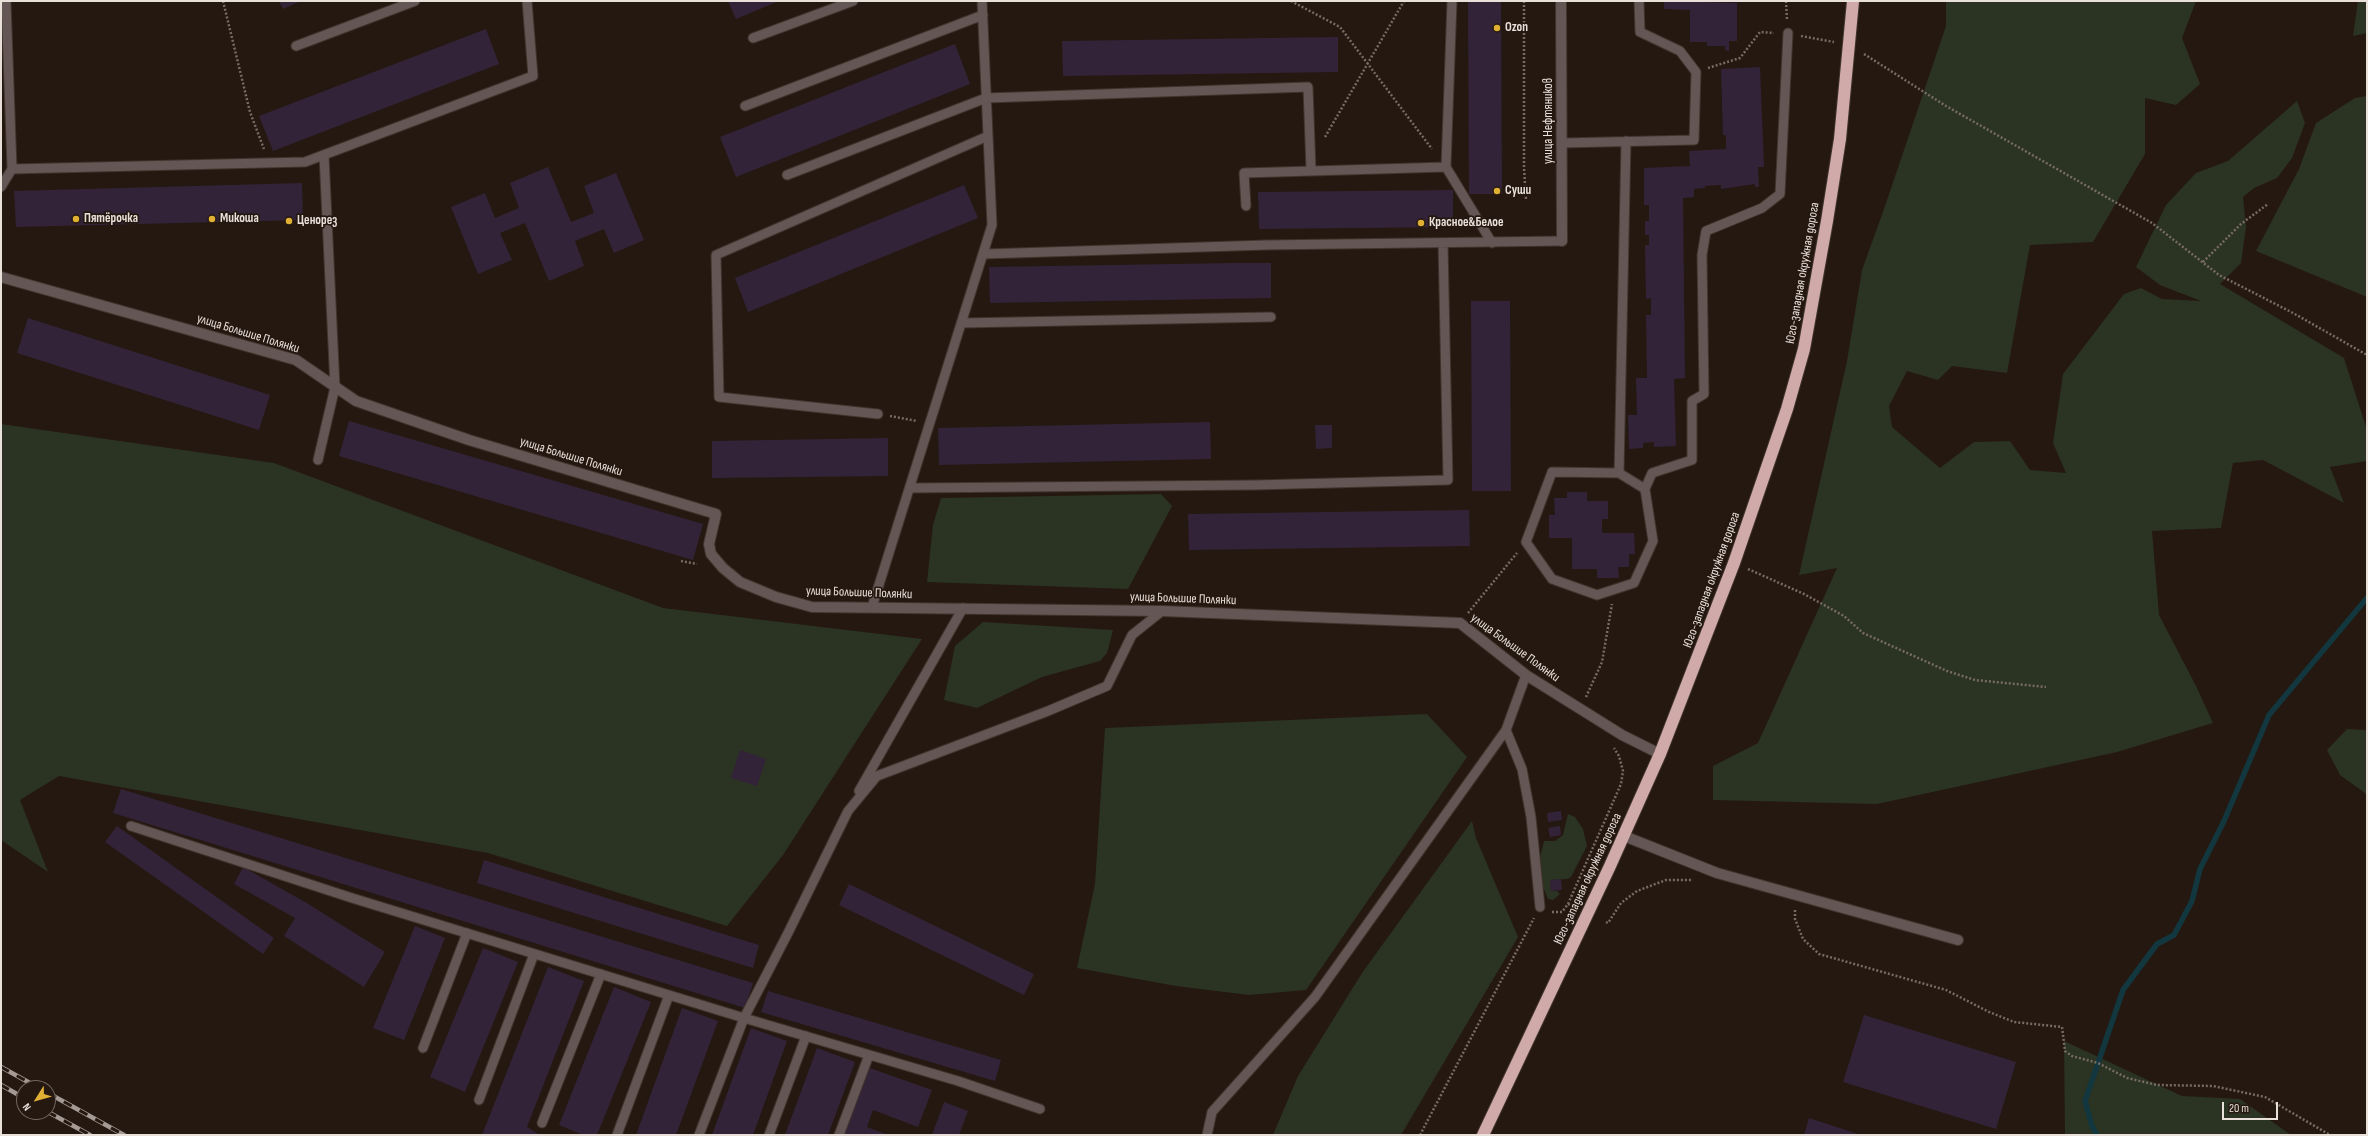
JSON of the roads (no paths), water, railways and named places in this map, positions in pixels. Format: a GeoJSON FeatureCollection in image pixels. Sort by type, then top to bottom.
{"type":"FeatureCollection","features":[{"type":"Feature","properties":{"kind":"highway","name":"Юго-западная окружная дорога"},"geometry":{"type":"LineString","coordinates":[[1483,1135],[1624,836],[1660,754],[1734,563],[1787,409],[1804,349],[1830,206],[1840,140],[1853,1]]}},
{"type":"Feature","properties":{"kind":"street","name":"улица Нефтяников"},"geometry":{"type":"LineString","coordinates":[[1561,1],[1562,241]]}},
{"type":"Feature","properties":{"kind":"street","name":"улица Большие Полянки"},"geometry":{"type":"LineString","coordinates":[[1,277],[296,360],[356,401],[469,440],[716,514],[709,544],[711,554],[723,568],[740,582],[776,597],[812,607],[1162,611],[1460,623],[1526,675],[1622,735],[1660,754]]}},
{"type":"Feature","properties":{"kind":"street"},"geometry":{"type":"LineString","coordinates":[[1624,836],[1717,872],[1958,940]]}},
{"type":"Feature","properties":{"kind":"lane"},"geometry":{"type":"LineString","coordinates":[[1,188],[12,169],[6,1]]}},
{"type":"Feature","properties":{"kind":"lane"},"geometry":{"type":"LineString","coordinates":[[296,46],[415,1]]}},
{"type":"Feature","properties":{"kind":"lane"},"geometry":{"type":"LineString","coordinates":[[12,169],[305,162],[533,76],[527,1]]}},
{"type":"Feature","properties":{"kind":"lane"},"geometry":{"type":"LineString","coordinates":[[754,38],[853,1]]}},
{"type":"Feature","properties":{"kind":"lane"},"geometry":{"type":"LineString","coordinates":[[872,607],[992,225],[982,1]]}},
{"type":"Feature","properties":{"kind":"lane"},"geometry":{"type":"LineString","coordinates":[[1452,1],[1446,167],[1492,243]]}},
{"type":"Feature","properties":{"kind":"lane"},"geometry":{"type":"LineString","coordinates":[[1562,143],[1694,140],[1696,72],[1680,51],[1640,32],[1638,1]]}},
{"type":"Feature","properties":{"kind":"lane"},"geometry":{"type":"LineString","coordinates":[[745,106],[982,15]]}},
{"type":"Feature","properties":{"kind":"lane"},"geometry":{"type":"LineString","coordinates":[[1646,489],[1619,473],[1552,472],[1526,542],[1552,579],[1597,595],[1634,583],[1653,541],[1646,489],[1652,473],[1692,460],[1692,401],[1704,394],[1702,255],[1706,231],[1762,208],[1780,194],[1788,33]]}},
{"type":"Feature","properties":{"kind":"lane"},"geometry":{"type":"LineString","coordinates":[[787,175],[986,98],[1308,87],[1311,170]]}},
{"type":"Feature","properties":{"kind":"lane"},"geometry":{"type":"LineString","coordinates":[[878,414],[718,397],[716,255],[988,136]]}},
{"type":"Feature","properties":{"kind":"lane"},"geometry":{"type":"LineString","coordinates":[[1619,473],[1626,141]]}},
{"type":"Feature","properties":{"kind":"lane"},"geometry":{"type":"LineString","coordinates":[[318,460],[335,387],[324,155]]}},
{"type":"Feature","properties":{"kind":"lane"},"geometry":{"type":"LineString","coordinates":[[1246,206],[1244,173],[1446,167]]}},
{"type":"Feature","properties":{"kind":"lane"},"geometry":{"type":"LineString","coordinates":[[984,254],[1266,245],[1562,241]]}},
{"type":"Feature","properties":{"kind":"lane"},"geometry":{"type":"LineString","coordinates":[[910,488],[1255,485],[1448,480],[1444,243]]}},
{"type":"Feature","properties":{"kind":"lane"},"geometry":{"type":"LineString","coordinates":[[962,323],[1271,317]]}},
{"type":"Feature","properties":{"kind":"lane"},"geometry":{"type":"LineString","coordinates":[[698,1135],[744,1018],[788,933],[848,810],[963,608]]}},
{"type":"Feature","properties":{"kind":"lane"},"geometry":{"type":"LineString","coordinates":[[848,810],[877,776],[1048,711],[1107,686],[1132,635],[1162,611]]}},
{"type":"Feature","properties":{"kind":"lane"},"geometry":{"type":"LineString","coordinates":[[1207,1135],[1212,1112],[1315,997],[1506,730],[1526,675]]}},
{"type":"Feature","properties":{"kind":"lane"},"geometry":{"type":"LineString","coordinates":[[1506,730],[1522,769],[1531,817],[1540,907]]}},
{"type":"Feature","properties":{"kind":"lane"},"geometry":{"type":"LineString","coordinates":[[131,826],[466,933],[744,1018],[958,1081],[1040,1109]]}},
{"type":"Feature","properties":{"kind":"lane"},"geometry":{"type":"LineString","coordinates":[[423,1048],[466,933]]}},
{"type":"Feature","properties":{"kind":"lane"},"geometry":{"type":"LineString","coordinates":[[479,1100],[534,954]]}},
{"type":"Feature","properties":{"kind":"lane"},"geometry":{"type":"LineString","coordinates":[[542,1122],[601,974]]}},
{"type":"Feature","properties":{"kind":"lane"},"geometry":{"type":"LineString","coordinates":[[617,1135],[669,995]]}},
{"type":"Feature","properties":{"kind":"lane"},"geometry":{"type":"LineString","coordinates":[[770,1135],[806,1036]]}},
{"type":"Feature","properties":{"kind":"lane"},"geometry":{"type":"LineString","coordinates":[[839,1135],[869,1054]]}},
{"type":"Feature","properties":{"kind":"waterway"},"geometry":{"type":"LineString","coordinates":[[2097,1135],[2092,1126],[2085,1101],[2123,990],[2157,944],[2174,935],[2192,901],[2200,869],[2224,821],[2269,715],[2367,598]]}},
{"type":"Feature","properties":{"kind":"railway"},"geometry":{"type":"LineString","coordinates":[[1,1067],[25,1080]]}},
{"type":"Feature","properties":{"kind":"railway"},"geometry":{"type":"LineString","coordinates":[[1,1085],[16,1093]]}},
{"type":"Feature","properties":{"kind":"railway"},"geometry":{"type":"LineString","coordinates":[[56,1097],[124,1135]]}},
{"type":"Feature","properties":{"kind":"railway"},"geometry":{"type":"LineString","coordinates":[[56,1116],[90,1135]]}},
{"type":"Feature","properties":{"kind":"place","name":"Ozon"},"geometry":{"type":"Point","coordinates":[1497,28]}},
{"type":"Feature","properties":{"kind":"place","name":"Суши"},"geometry":{"type":"Point","coordinates":[1497,191]}},
{"type":"Feature","properties":{"kind":"place","name":"Пятёрочка"},"geometry":{"type":"Point","coordinates":[76,219]}},
{"type":"Feature","properties":{"kind":"place","name":"Микоша"},"geometry":{"type":"Point","coordinates":[212,219]}},
{"type":"Feature","properties":{"kind":"place","name":"Ценорез"},"geometry":{"type":"Point","coordinates":[289,221]}},
{"type":"Feature","properties":{"kind":"place","name":"Красное&Белое"},"geometry":{"type":"Point","coordinates":[1421,223]}}]}
